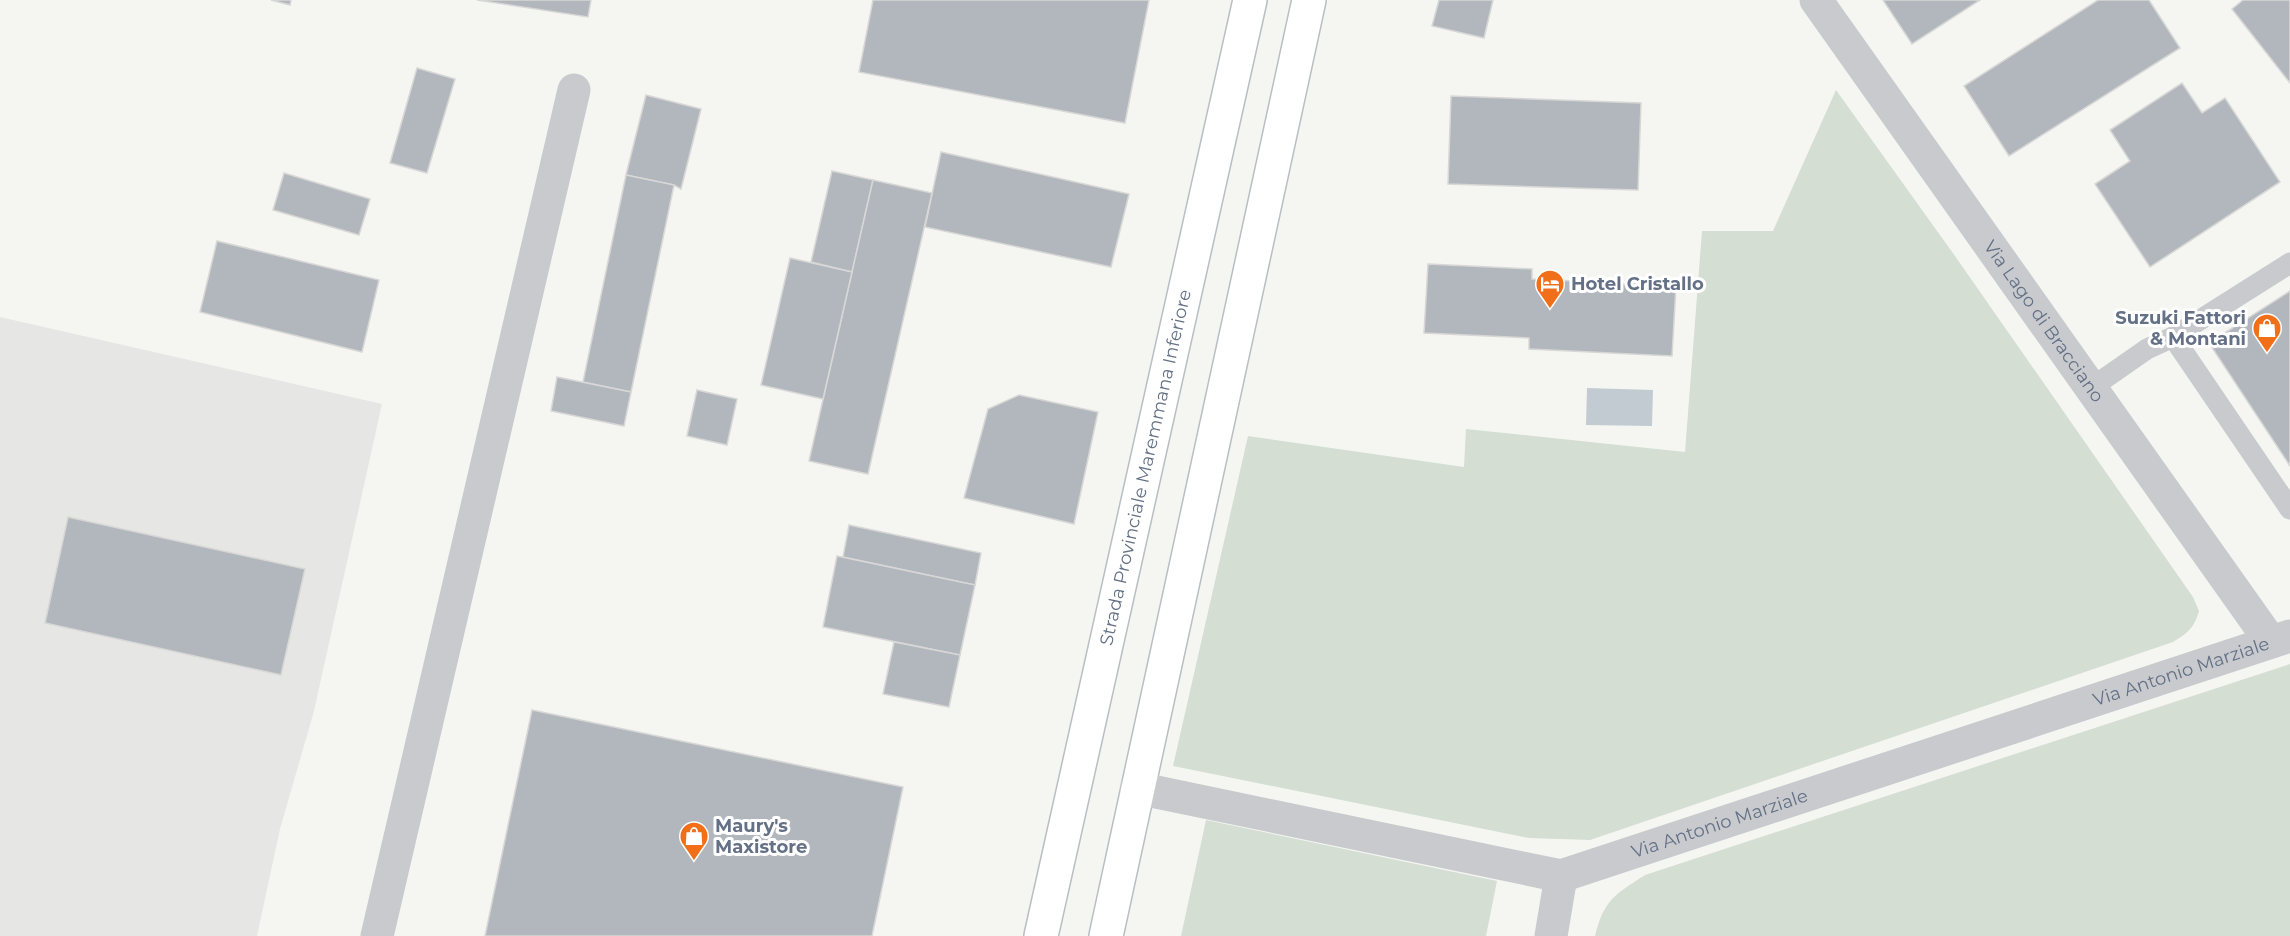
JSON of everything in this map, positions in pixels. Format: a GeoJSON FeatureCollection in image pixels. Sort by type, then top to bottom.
{"type":"FeatureCollection","features":[{"type":"Feature","properties":{"kind":"main road","name":"Strada Provinciale Maremmana Inferiore"},"geometry":{"type":"LineString","coordinates":[[1041,936],[1250,0]]}},
{"type":"Feature","properties":{"kind":"main road"},"geometry":{"type":"LineString","coordinates":[[1106,936],[1309,0]]}},
{"type":"Feature","properties":{"kind":"street","name":"Via Lago di Bracciano"},"geometry":{"type":"LineString","coordinates":[[1816,0],[2091,388],[2281,639]]}},
{"type":"Feature","properties":{"kind":"street"},"geometry":{"type":"LineString","coordinates":[[377,936],[574,90]]}},
{"type":"Feature","properties":{"kind":"street","name":"Via Antonio Marziale"},"geometry":{"type":"LineString","coordinates":[[1137,789],[1561,876],[2281,639]]}},
{"type":"Feature","properties":{"kind":"street"},"geometry":{"type":"LineString","coordinates":[[1551,936],[1561,876]]}},
{"type":"Feature","properties":{"kind":"lane"},"geometry":{"type":"LineString","coordinates":[[2091,388],[2147,349],[2173,337],[2290,263]]}},
{"type":"Feature","properties":{"kind":"lane"},"geometry":{"type":"LineString","coordinates":[[2173,337],[2290,509]]}},
{"type":"Feature","properties":{"kind":"shaded area"},"geometry":{"type":"Polygon","coordinates":[[[1836,90],[2193,597],[2199,611],[2190,630],[2173,642],[1590,840],[1529,838],[1173,766],[1248,436],[1464,467],[1466,429],[1685,452],[1702,231],[1773,231],[1836,90]]]}},
{"type":"Feature","properties":{"kind":"shaded area"},"geometry":{"type":"Polygon","coordinates":[[[0,317],[382,404],[314,711],[280,829],[257,936],[0,936],[0,317]]]}},
{"type":"Feature","properties":{"kind":"shaded area"},"geometry":{"type":"Polygon","coordinates":[[[1587,388],[1653,390],[1652,426],[1586,425],[1587,388]]]}},
{"type":"Feature","properties":{"kind":"shaded area"},"geometry":{"type":"Polygon","coordinates":[[[2290,664],[2290,936],[1595,936],[1607,906],[1625,888],[1645,875],[2290,664]]]}},
{"type":"Feature","properties":{"kind":"shaded area"},"geometry":{"type":"Polygon","coordinates":[[[1206,820],[1497,881],[1486,936],[1181,936],[1206,820]]]}},
{"type":"Feature","properties":{"kind":"building"},"geometry":{"type":"Polygon","coordinates":[[[271,0],[291,0],[290,5],[271,0]]]}},
{"type":"Feature","properties":{"kind":"building"},"geometry":{"type":"Polygon","coordinates":[[[477,0],[591,0],[588,17],[477,0]]]}},
{"type":"Feature","properties":{"kind":"building"},"geometry":{"type":"Polygon","coordinates":[[[873,0],[1149,0],[1125,123],[859,72],[873,0]]]}},
{"type":"Feature","properties":{"kind":"building"},"geometry":{"type":"Polygon","coordinates":[[[1439,0],[1493,0],[1484,38],[1432,26],[1439,0]]]}},
{"type":"Feature","properties":{"kind":"building"},"geometry":{"type":"Polygon","coordinates":[[[1883,0],[1980,0],[1912,44],[1883,0]]]}},
{"type":"Feature","properties":{"kind":"building"},"geometry":{"type":"Polygon","coordinates":[[[2098,0],[2149,0],[2180,48],[2009,156],[1964,86],[2098,0]]]}},
{"type":"Feature","properties":{"kind":"building"},"geometry":{"type":"Polygon","coordinates":[[[2243,0],[2290,0],[2290,83],[2232,9],[2243,0]]]}},
{"type":"Feature","properties":{"kind":"building"},"geometry":{"type":"Polygon","coordinates":[[[417,68],[455,79],[427,173],[390,163],[417,68]]]}},
{"type":"Feature","properties":{"kind":"building"},"geometry":{"type":"Polygon","coordinates":[[[2182,83],[2202,113],[2225,98],[2280,182],[2150,267],[2095,184],[2130,161],[2110,130],[2182,83]]]}},
{"type":"Feature","properties":{"kind":"building"},"geometry":{"type":"Polygon","coordinates":[[[646,95],[701,109],[681,189],[674,185],[626,175],[646,95]]]}},
{"type":"Feature","properties":{"kind":"building"},"geometry":{"type":"Polygon","coordinates":[[[1451,96],[1641,103],[1638,190],[1448,184],[1451,96]]]}},
{"type":"Feature","properties":{"kind":"building"},"geometry":{"type":"Polygon","coordinates":[[[941,152],[1129,194],[1111,267],[925,227],[941,152]]]}},
{"type":"Feature","properties":{"kind":"building"},"geometry":{"type":"Polygon","coordinates":[[[832,171],[873,180],[852,272],[811,262],[832,171]]]}},
{"type":"Feature","properties":{"kind":"building"},"geometry":{"type":"Polygon","coordinates":[[[284,173],[370,199],[359,235],[273,210],[284,173]]]}},
{"type":"Feature","properties":{"kind":"building"},"geometry":{"type":"Polygon","coordinates":[[[626,175],[674,185],[631,392],[583,382],[626,175]]]}},
{"type":"Feature","properties":{"kind":"building"},"geometry":{"type":"Polygon","coordinates":[[[873,180],[932,193],[868,474],[809,461],[873,180]]]}},
{"type":"Feature","properties":{"kind":"building"},"geometry":{"type":"Polygon","coordinates":[[[217,241],[379,280],[362,352],[200,312],[217,241]]]}},
{"type":"Feature","properties":{"kind":"building"},"geometry":{"type":"Polygon","coordinates":[[[790,258],[852,272],[823,399],[761,385],[790,258]]]}},
{"type":"Feature","properties":{"kind":"building","name":"Hotel Cristallo"},"geometry":{"type":"Polygon","coordinates":[[[1428,264],[1532,269],[1532,279],[1676,286],[1672,356],[1529,349],[1529,338],[1424,333],[1428,264]]]}},
{"type":"Feature","properties":{"kind":"building"},"geometry":{"type":"Polygon","coordinates":[[[2290,291],[2290,466],[2209,343],[2290,291]]]}},
{"type":"Feature","properties":{"kind":"building"},"geometry":{"type":"Polygon","coordinates":[[[557,377],[631,392],[624,426],[551,411],[557,377]]]}},
{"type":"Feature","properties":{"kind":"building"},"geometry":{"type":"Polygon","coordinates":[[[697,390],[737,399],[727,445],[687,436],[697,390]]]}},
{"type":"Feature","properties":{"kind":"building"},"geometry":{"type":"Polygon","coordinates":[[[1019,395],[1098,412],[1074,524],[964,498],[988,409],[1019,395]]]}},
{"type":"Feature","properties":{"kind":"building"},"geometry":{"type":"Polygon","coordinates":[[[68,517],[305,569],[281,675],[45,623],[68,517]]]}},
{"type":"Feature","properties":{"kind":"building"},"geometry":{"type":"Polygon","coordinates":[[[849,525],[981,553],[975,585],[843,557],[849,525]]]}},
{"type":"Feature","properties":{"kind":"building"},"geometry":{"type":"Polygon","coordinates":[[[837,556],[975,585],[960,655],[823,627],[837,556]]]}},
{"type":"Feature","properties":{"kind":"building"},"geometry":{"type":"Polygon","coordinates":[[[894,642],[960,655],[949,707],[883,694],[894,642]]]}},
{"type":"Feature","properties":{"kind":"building","name":"Maury's Maxistore"},"geometry":{"type":"Polygon","coordinates":[[[532,710],[903,787],[872,936],[485,936],[532,710]]]}},
{"type":"Feature","properties":{"kind":"place","name":"Hotel Cristallo"},"geometry":{"type":"Point","coordinates":[1550,310]}},
{"type":"Feature","properties":{"kind":"place","name":"Suzuki Fattori & Montani"},"geometry":{"type":"Point","coordinates":[2267,354]}},
{"type":"Feature","properties":{"kind":"place","name":"Maury's Maxistore"},"geometry":{"type":"Point","coordinates":[694,862]}}]}
